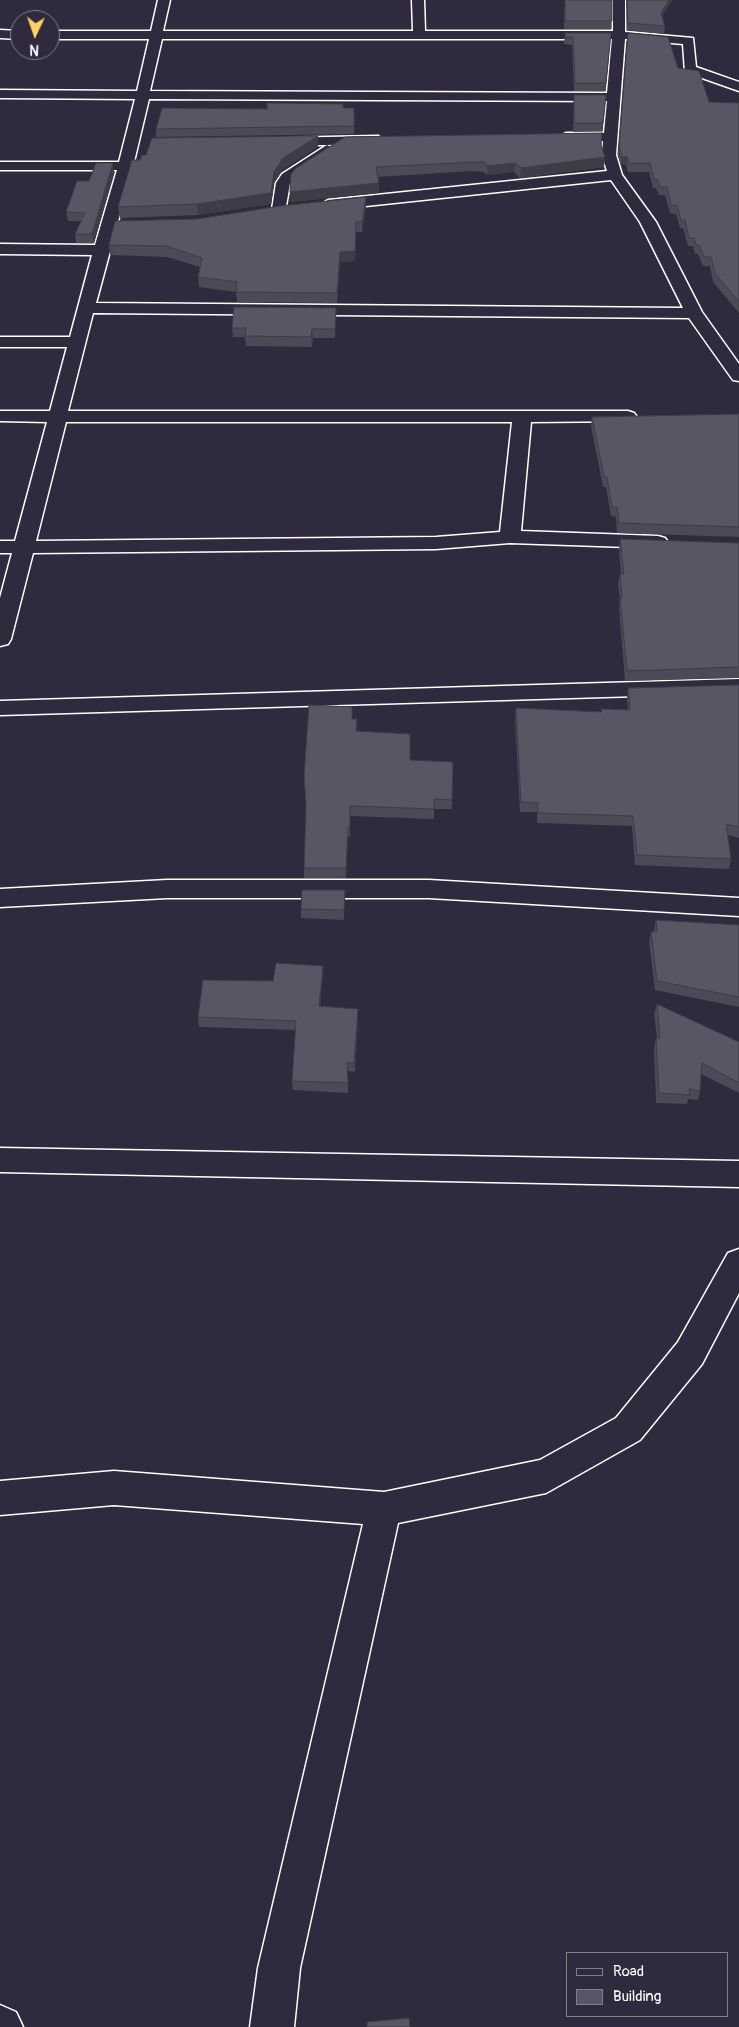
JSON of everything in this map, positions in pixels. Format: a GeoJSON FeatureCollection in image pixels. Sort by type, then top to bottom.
{"type":"FeatureCollection","features":[{"type":"Feature","properties":{"kind":"street"},"geometry":{"type":"LineString","coordinates":[[0,639],[101,250],[126,166],[137,143],[144,94],[164,0]]}},
{"type":"Feature","properties":{"kind":"street"},"geometry":{"type":"LineString","coordinates":[[418,0],[419,36]]}},
{"type":"Feature","properties":{"kind":"street"},"geometry":{"type":"LineString","coordinates":[[619,0],[619,35],[610,155],[615,175],[648,222],[694,313],[739,376]]}},
{"type":"Feature","properties":{"kind":"street"},"geometry":{"type":"LineString","coordinates":[[60,35],[619,35],[689,41],[690,69],[739,87]]}},
{"type":"Feature","properties":{"kind":"street"},"geometry":{"type":"LineString","coordinates":[[0,94],[615,96]]}},
{"type":"Feature","properties":{"kind":"street"},"geometry":{"type":"LineString","coordinates":[[556,138],[612,137]]}},
{"type":"Feature","properties":{"kind":"street"},"geometry":{"type":"LineString","coordinates":[[271,142],[390,140]]}},
{"type":"Feature","properties":{"kind":"street"},"geometry":{"type":"LineString","coordinates":[[280,209],[283,183],[290,173],[341,141]]}},
{"type":"Feature","properties":{"kind":"street"},"geometry":{"type":"LineString","coordinates":[[0,166],[126,166]]}},
{"type":"Feature","properties":{"kind":"street"},"geometry":{"type":"LineString","coordinates":[[262,212],[615,175]]}},
{"type":"Feature","properties":{"kind":"street"},"geometry":{"type":"LineString","coordinates":[[109,225],[127,224]]}},
{"type":"Feature","properties":{"kind":"street"},"geometry":{"type":"LineString","coordinates":[[0,250],[101,250]]}},
{"type":"Feature","properties":{"kind":"street"},"geometry":{"type":"LineString","coordinates":[[87,308],[694,313]]}},
{"type":"Feature","properties":{"kind":"street"},"geometry":{"type":"LineString","coordinates":[[0,342],[77,342]]}},
{"type":"Feature","properties":{"kind":"street"},"geometry":{"type":"LineString","coordinates":[[0,416],[650,417]]}},
{"type":"Feature","properties":{"kind":"street"},"geometry":{"type":"LineString","coordinates":[[510,537],[522,418]]}},
{"type":"Feature","properties":{"kind":"street"},"geometry":{"type":"LineString","coordinates":[[0,548],[436,543],[510,537],[679,543]]}},
{"type":"Feature","properties":{"kind":"street"},"geometry":{"type":"LineString","coordinates":[[0,708],[739,686]]}},
{"type":"Feature","properties":{"kind":"street"},"geometry":{"type":"LineString","coordinates":[[0,898],[167,889],[429,889],[739,907]]}},
{"type":"Feature","properties":{"kind":"street"},"geometry":{"type":"LineString","coordinates":[[0,1160],[739,1174]]}},
{"type":"Feature","properties":{"kind":"street"},"geometry":{"type":"LineString","coordinates":[[0,1498],[114,1488],[384,1509],[546,1476],[628,1428],[690,1352],[739,1263]]}},
{"type":"Feature","properties":{"kind":"street"},"geometry":{"type":"LineString","coordinates":[[272,2027],[279,1968],[384,1509]]}},
{"type":"Feature","properties":{"kind":"building"},"geometry":{"type":"Polygon","coordinates":[[[565,0],[612,0],[612,21],[565,21],[565,0]]]}},
{"type":"Feature","properties":{"kind":"building"},"geometry":{"type":"Polygon","coordinates":[[[627,0],[669,0],[661,13],[665,26],[628,23],[627,0]]]}},
{"type":"Feature","properties":{"kind":"building"},"geometry":{"type":"Polygon","coordinates":[[[565,33],[611,33],[606,83],[575,83],[573,37],[565,37],[565,33]]]}},
{"type":"Feature","properties":{"kind":"building"},"geometry":{"type":"Polygon","coordinates":[[[628,33],[668,37],[678,68],[699,71],[709,102],[739,103],[739,302],[715,273],[711,257],[704,257],[694,238],[689,238],[685,220],[681,220],[677,205],[671,205],[667,187],[660,187],[657,179],[654,179],[650,163],[629,163],[627,157],[622,157],[619,146],[628,33]]]}},
{"type":"Feature","properties":{"kind":"building"},"geometry":{"type":"Polygon","coordinates":[[[574,95],[606,95],[603,123],[574,123],[574,95]]]}},
{"type":"Feature","properties":{"kind":"building"},"geometry":{"type":"Polygon","coordinates":[[[267,103],[343,104],[343,108],[354,108],[354,126],[156,129],[162,108],[267,109],[267,103]]]}},
{"type":"Feature","properties":{"kind":"building"},"geometry":{"type":"Polygon","coordinates":[[[602,133],[601,145],[605,157],[521,168],[515,163],[487,166],[485,162],[376,167],[379,183],[290,192],[291,174],[296,168],[345,137],[602,133]]]}},
{"type":"Feature","properties":{"kind":"building"},"geometry":{"type":"Polygon","coordinates":[[[318,136],[283,158],[274,172],[271,193],[197,204],[118,207],[132,160],[140,160],[142,155],[146,155],[152,138],[318,136]]]}},
{"type":"Feature","properties":{"kind":"building"},"geometry":{"type":"Polygon","coordinates":[[[96,163],[113,163],[92,234],[75,234],[85,213],[66,212],[77,181],[89,181],[96,163]]]}},
{"type":"Feature","properties":{"kind":"building"},"geometry":{"type":"Polygon","coordinates":[[[366,197],[362,222],[356,222],[355,251],[340,252],[337,293],[236,292],[237,282],[198,277],[202,258],[166,246],[109,245],[115,221],[197,219],[280,206],[366,197]]]}},
{"type":"Feature","properties":{"kind":"building"},"geometry":{"type":"Polygon","coordinates":[[[234,307],[336,308],[335,329],[312,329],[311,337],[245,336],[246,328],[232,328],[234,307]]]}},
{"type":"Feature","properties":{"kind":"building"},"geometry":{"type":"Polygon","coordinates":[[[739,414],[739,527],[619,523],[617,507],[612,507],[607,477],[604,477],[592,417],[739,414]]]}},
{"type":"Feature","properties":{"kind":"building"},"geometry":{"type":"Polygon","coordinates":[[[620,539],[739,543],[739,667],[627,671],[620,598],[622,598],[620,574],[624,574],[620,539]]]}},
{"type":"Feature","properties":{"kind":"building"},"geometry":{"type":"Polygon","coordinates":[[[739,685],[739,827],[726,824],[731,859],[637,855],[633,816],[538,813],[538,803],[521,802],[516,708],[602,712],[601,709],[630,710],[628,688],[739,685]]]}},
{"type":"Feature","properties":{"kind":"building"},"geometry":{"type":"Polygon","coordinates":[[[309,705],[352,707],[352,719],[357,719],[356,731],[410,734],[410,760],[453,762],[452,800],[434,799],[434,809],[350,806],[346,868],[304,868],[306,806],[304,775],[309,705]]]}},
{"type":"Feature","properties":{"kind":"building"},"geometry":{"type":"Polygon","coordinates":[[[302,890],[345,890],[344,910],[301,909],[302,890]]]}},
{"type":"Feature","properties":{"kind":"building"},"geometry":{"type":"Polygon","coordinates":[[[656,920],[739,925],[739,997],[657,981],[651,932],[657,932],[656,920]]]}},
{"type":"Feature","properties":{"kind":"building"},"geometry":{"type":"Polygon","coordinates":[[[276,963],[323,966],[319,1006],[358,1009],[354,1063],[347,1062],[348,1083],[292,1081],[296,1021],[198,1017],[203,980],[273,981],[276,963]]]}},
{"type":"Feature","properties":{"kind":"building"},"geometry":{"type":"Polygon","coordinates":[[[657,1004],[739,1042],[739,1083],[702,1063],[700,1091],[689,1089],[690,1095],[659,1093],[656,1038],[660,1038],[657,1004]]]}},
{"type":"Feature","properties":{"kind":"building"},"geometry":{"type":"Polygon","coordinates":[[[409,2018],[410,2027],[367,2027],[367,2022],[409,2018]]]}}]}
